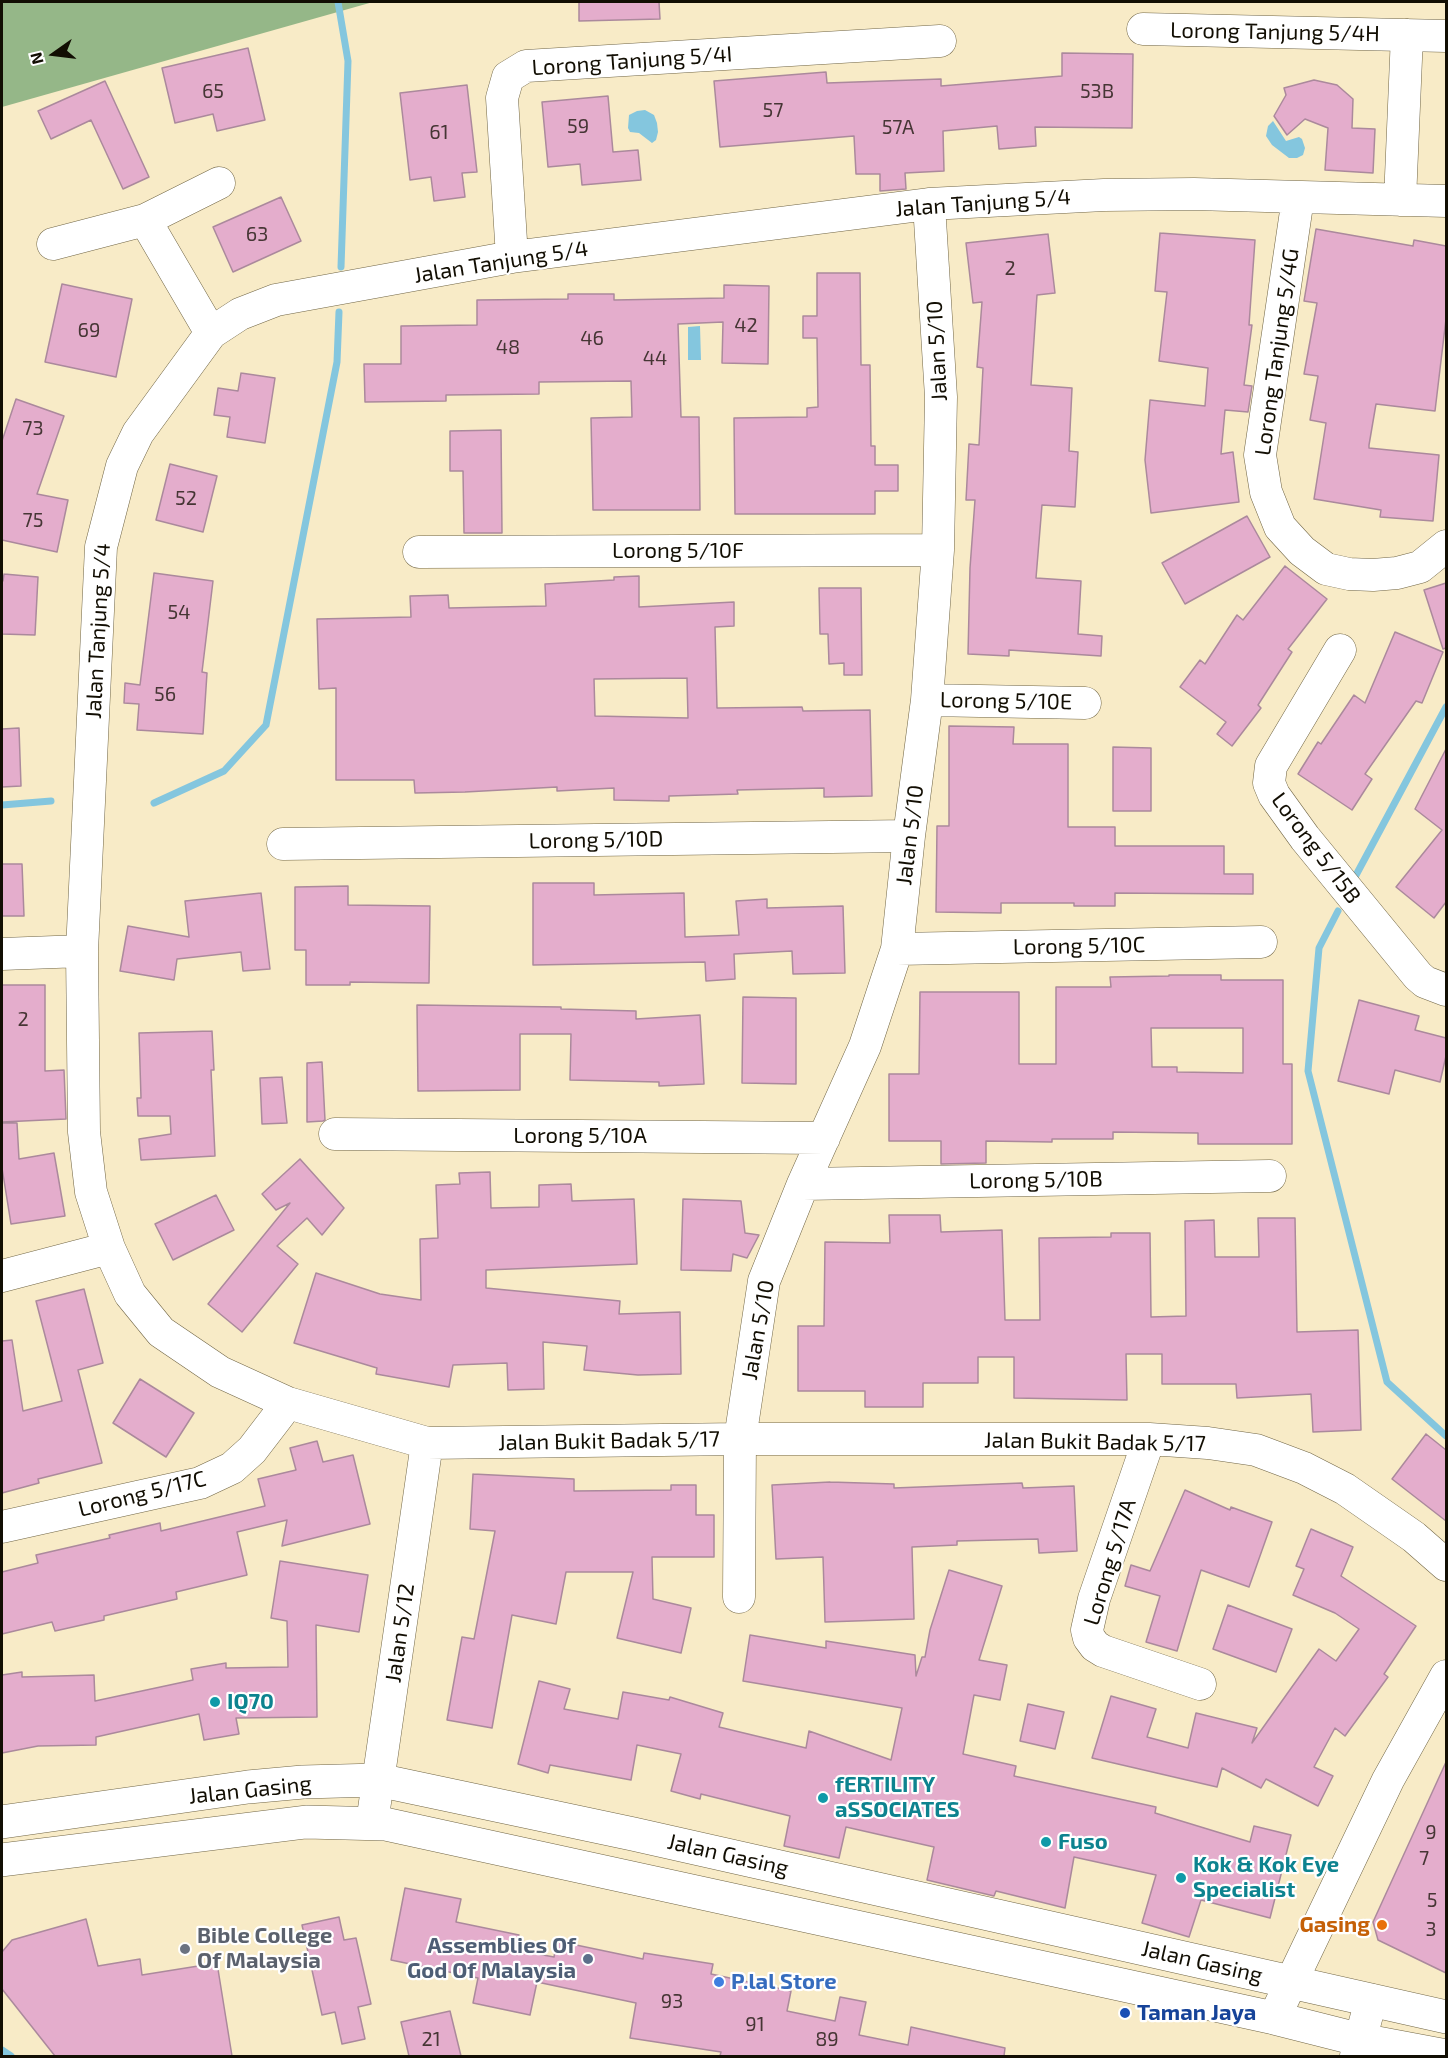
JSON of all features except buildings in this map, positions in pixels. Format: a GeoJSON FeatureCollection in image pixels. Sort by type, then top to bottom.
{"type":"FeatureCollection","features":[{"type":"Feature","properties":{"kind":"main road","name":"Jalan Gasing"},"geometry":{"type":"LineString","coordinates":[[2,1822],[248,1788],[303,1782],[378,1780],[622,1832],[1446,2017]]}},
{"type":"Feature","properties":{"kind":"main road","name":"Jalan Gasing"},"geometry":{"type":"LineString","coordinates":[[2,1860],[306,1822],[385,1824],[1274,2019],[1358,2048],[1446,2056]]}},
{"type":"Feature","properties":{"kind":"street","name":"Lorong Tanjung 5/4H"},"geometry":{"type":"LineString","coordinates":[[1143,28],[1446,36]]}},
{"type":"Feature","properties":{"kind":"street","name":"Lorong Tanjung 5/4H"},"geometry":{"type":"LineString","coordinates":[[1400,200],[1407,35]]}},
{"type":"Feature","properties":{"kind":"street","name":"Lorong Tanjung 5/4I"},"geometry":{"type":"LineString","coordinates":[[512,257],[502,98],[508,77],[526,66],[940,41]]}},
{"type":"Feature","properties":{"kind":"street"},"geometry":{"type":"LineString","coordinates":[[53,244],[146,220],[219,183]]}},
{"type":"Feature","properties":{"kind":"street","name":"Jalan Tanjung 5/4"},"geometry":{"type":"LineString","coordinates":[[82,951],[101,547],[122,466],[138,433],[211,333],[240,314],[276,300],[512,257],[929,204],[1104,195],[1194,194],[1446,201]]}},
{"type":"Feature","properties":{"kind":"street","name":"Lorong Tanjung 5/4G"},"geometry":{"type":"LineString","coordinates":[[1298,198],[1260,455],[1266,492],[1280,527],[1302,551],[1326,569],[1349,574],[1397,573],[1420,567],[1446,546]]}},
{"type":"Feature","properties":{"kind":"street","name":"Jalan 5/10"},"geometry":{"type":"LineString","coordinates":[[739,1597],[740,1439],[764,1281],[802,1184],[865,1046],[897,949],[927,700],[938,550],[941,397],[929,204]]}},
{"type":"Feature","properties":{"kind":"street"},"geometry":{"type":"LineString","coordinates":[[146,220],[211,333]]}},
{"type":"Feature","properties":{"kind":"street","name":"Lorong 5/10F"},"geometry":{"type":"LineString","coordinates":[[419,552],[938,550]]}},
{"type":"Feature","properties":{"kind":"street","name":"Lorong 5/15B"},"geometry":{"type":"LineString","coordinates":[[1340,650],[1271,766],[1269,783],[1274,795],[1305,838],[1418,976],[1425,982],[1446,990]]}},
{"type":"Feature","properties":{"kind":"street","name":"Lorong 5/10E"},"geometry":{"type":"LineString","coordinates":[[927,700],[1085,703]]}},
{"type":"Feature","properties":{"kind":"street","name":"Lorong 5/10D"},"geometry":{"type":"LineString","coordinates":[[283,844],[909,836]]}},
{"type":"Feature","properties":{"kind":"street","name":"Lorong 5/10C"},"geometry":{"type":"LineString","coordinates":[[897,949],[1261,942]]}},
{"type":"Feature","properties":{"kind":"street"},"geometry":{"type":"LineString","coordinates":[[2,954],[82,951]]}},
{"type":"Feature","properties":{"kind":"street","name":"Jalan Bukit Badak 5/17"},"geometry":{"type":"LineString","coordinates":[[82,951],[84,1132],[91,1192],[109,1248],[130,1294],[161,1332],[220,1372],[288,1403],[428,1443],[740,1439],[1149,1439],[1208,1443],[1256,1450],[1304,1468],[1345,1489],[1413,1537],[1446,1565]]}},
{"type":"Feature","properties":{"kind":"street","name":"Lorong 5/10A"},"geometry":{"type":"LineString","coordinates":[[335,1134],[824,1138]]}},
{"type":"Feature","properties":{"kind":"street","name":"Lorong 5/10B"},"geometry":{"type":"LineString","coordinates":[[802,1184],[1270,1176]]}},
{"type":"Feature","properties":{"kind":"street"},"geometry":{"type":"LineString","coordinates":[[2,1276],[109,1248]]}},
{"type":"Feature","properties":{"kind":"street","name":"Lorong 5/17C"},"geometry":{"type":"LineString","coordinates":[[2,1527],[200,1483],[232,1468],[252,1450],[288,1403]]}},
{"type":"Feature","properties":{"kind":"street","name":"Lorong 5/17A"},"geometry":{"type":"LineString","coordinates":[[1149,1439],[1095,1599],[1087,1630],[1095,1646],[1103,1651],[1200,1684]]}},
{"type":"Feature","properties":{"kind":"street","name":"Jalan 5/12"},"geometry":{"type":"LineString","coordinates":[[372,1823],[428,1443]]}},
{"type":"Feature","properties":{"kind":"street"},"geometry":{"type":"LineString","coordinates":[[1274,2019],[1388,1780],[1446,1676]]}},
{"type":"Feature","properties":{"kind":"street"},"geometry":{"type":"LineString","coordinates":[[1358,2048],[1371,2000]]}},
{"type":"Feature","properties":{"kind":"green space"},"geometry":{"type":"Polygon","coordinates":[[[2,2],[373,2],[2,107],[2,2]]]}},
{"type":"Feature","properties":{"kind":"water"},"geometry":{"type":"Polygon","coordinates":[[[645,110],[654,115],[657,123],[656,140],[652,143],[639,133],[630,132],[628,128],[629,115],[645,110]]]}},
{"type":"Feature","properties":{"kind":"water"},"geometry":{"type":"Polygon","coordinates":[[[1273,121],[1286,141],[1299,137],[1302,139],[1305,148],[1303,155],[1289,158],[1272,145],[1266,136],[1268,126],[1273,121]]]}},
{"type":"Feature","properties":{"kind":"water"},"geometry":{"type":"Polygon","coordinates":[[[700,326],[701,360],[688,360],[688,327],[700,326]]]}},
{"type":"Feature","properties":{"kind":"waterway"},"geometry":{"type":"LineString","coordinates":[[338,2],[348,61],[341,267]]}},
{"type":"Feature","properties":{"kind":"waterway"},"geometry":{"type":"LineString","coordinates":[[154,803],[224,771],[266,725],[337,362],[339,312]]}},
{"type":"Feature","properties":{"kind":"waterway"},"geometry":{"type":"LineString","coordinates":[[1355,877],[1446,707]]}},
{"type":"Feature","properties":{"kind":"waterway"},"geometry":{"type":"LineString","coordinates":[[2,805],[51,801]]}},
{"type":"Feature","properties":{"kind":"waterway"},"geometry":{"type":"LineString","coordinates":[[1338,911],[1319,948],[1308,1071],[1387,1382],[1446,1436]]}},
{"type":"Feature","properties":{"kind":"waterway"},"geometry":{"type":"LineString","coordinates":[[2,2050],[11,2056]]}},
{"type":"Feature","properties":{"kind":"place","name":"IQ70"},"geometry":{"type":"Point","coordinates":[215,1702]}},
{"type":"Feature","properties":{"kind":"place","name":"fERTILITY aSSOCIATES"},"geometry":{"type":"Point","coordinates":[823,1798]}},
{"type":"Feature","properties":{"kind":"place","name":"Fuso"},"geometry":{"type":"Point","coordinates":[1046,1842]}},
{"type":"Feature","properties":{"kind":"place","name":"Kok & Kok Eye Specialist"},"geometry":{"type":"Point","coordinates":[1181,1878]}},
{"type":"Feature","properties":{"kind":"place","name":"Gasing"},"geometry":{"type":"Point","coordinates":[1382,1925]}},
{"type":"Feature","properties":{"kind":"place","name":"Bible College Of Malaysia"},"geometry":{"type":"Point","coordinates":[185,1949]}},
{"type":"Feature","properties":{"kind":"place","name":"Assemblies Of God Of Malaysia"},"geometry":{"type":"Point","coordinates":[588,1959]}},
{"type":"Feature","properties":{"kind":"place","name":"P.lal Store"},"geometry":{"type":"Point","coordinates":[719,1982]}},
{"type":"Feature","properties":{"kind":"place","name":"Taman Jaya"},"geometry":{"type":"Point","coordinates":[1125,2013]}}]}
